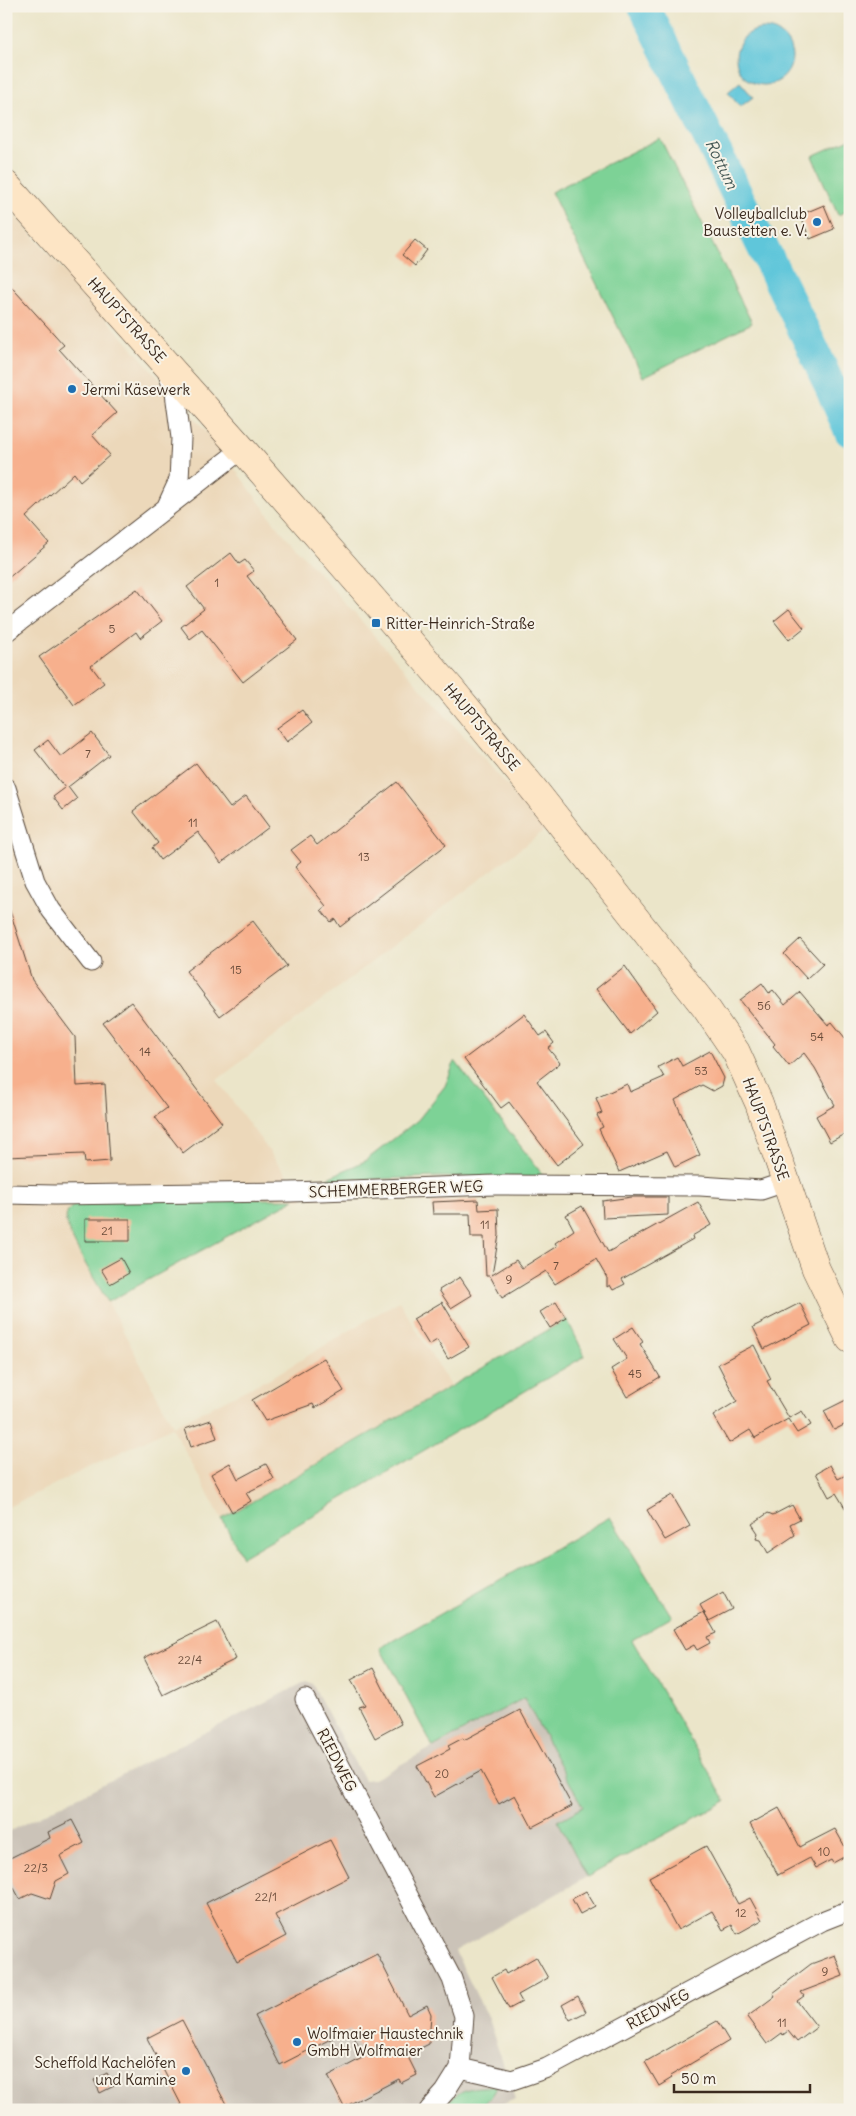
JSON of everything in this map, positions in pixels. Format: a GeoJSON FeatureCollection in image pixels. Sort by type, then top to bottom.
{"type":"FeatureCollection","features":[{"type":"Feature","properties":{"kind":"main road","name":"HAUPTSTRASSE"},"geometry":{"type":"LineString","coordinates":[[6,185],[242,449],[444,681],[531,786],[706,1008],[736,1052],[760,1103],[785,1182],[816,1269],[850,1339]]}},
{"type":"Feature","properties":{"kind":"street"},"geometry":{"type":"LineString","coordinates":[[163,361],[175,393],[181,438],[179,480],[165,509]]}},
{"type":"Feature","properties":{"kind":"street"},"geometry":{"type":"LineString","coordinates":[[6,632],[242,449]]}},
{"type":"Feature","properties":{"kind":"street"},"geometry":{"type":"LineString","coordinates":[[6,788],[35,881],[51,910],[91,962]]}},
{"type":"Feature","properties":{"kind":"street","name":"SCHEMMERBERGER WEG"},"geometry":{"type":"LineString","coordinates":[[6,1194],[291,1192],[496,1185],[700,1186],[761,1190],[785,1182]]}},
{"type":"Feature","properties":{"kind":"street","name":"RIEDWEG"},"geometry":{"type":"LineString","coordinates":[[306,1699],[452,1978],[464,2016],[460,2068],[445,2092],[430,2110]]}},
{"type":"Feature","properties":{"kind":"street","name":"RIEDWEG"},"geometry":{"type":"LineString","coordinates":[[460,2068],[512,2080],[547,2068],[814,1926],[850,1910]]}},
{"type":"Feature","properties":{"kind":"shaded area"},"geometry":{"type":"Polygon","coordinates":[[[6,205],[216,443],[276,525],[546,829],[217,1080],[304,1199],[294,1199],[108,1302],[173,1426],[274,1376],[399,1301],[451,1387],[222,1519],[172,1427],[6,1508],[6,205]]]}},
{"type":"Feature","properties":{"kind":"shaded area"},"geometry":{"type":"Polygon","coordinates":[[[307,1681],[312,1684],[364,1780],[374,1779],[524,1698],[583,1808],[558,1822],[587,1877],[455,1951],[488,2019],[515,2099],[490,2110],[6,2110],[6,1833],[307,1681]]]}},
{"type":"Feature","properties":{"kind":"green space"},"geometry":{"type":"Polygon","coordinates":[[[660,138],[752,323],[643,377],[551,192],[660,138]]]}},
{"type":"Feature","properties":{"kind":"green space"},"geometry":{"type":"Polygon","coordinates":[[[850,139],[850,210],[838,215],[812,156],[850,139]]]}},
{"type":"Feature","properties":{"kind":"green space"},"geometry":{"type":"Polygon","coordinates":[[[455,1061],[545,1178],[438,1177],[321,1181],[365,1161],[418,1120],[445,1086],[455,1061]]]}},
{"type":"Feature","properties":{"kind":"green space"},"geometry":{"type":"Polygon","coordinates":[[[295,1199],[108,1302],[70,1234],[66,1218],[71,1208],[80,1200],[295,1199]]]}},
{"type":"Feature","properties":{"kind":"green space"},"geometry":{"type":"Polygon","coordinates":[[[567,1319],[585,1356],[242,1557],[222,1519],[567,1319]]]}},
{"type":"Feature","properties":{"kind":"green space"},"geometry":{"type":"Polygon","coordinates":[[[610,1517],[672,1617],[632,1640],[726,1801],[587,1877],[558,1821],[583,1807],[524,1698],[433,1747],[380,1648],[610,1517]]]}},
{"type":"Feature","properties":{"kind":"green space"},"geometry":{"type":"Polygon","coordinates":[[[480,2087],[497,2087],[488,2100],[474,2107],[459,2110],[443,2110],[454,2097],[466,2090],[480,2087]]]}},
{"type":"Feature","properties":{"kind":"water"},"geometry":{"type":"Polygon","coordinates":[[[758,29],[770,29],[780,33],[788,41],[792,57],[788,73],[780,81],[770,85],[758,85],[748,81],[740,73],[736,63],[736,51],[740,41],[748,33],[758,29]]]}},
{"type":"Feature","properties":{"kind":"water"},"geometry":{"type":"Polygon","coordinates":[[[740,82],[753,97],[740,107],[728,92],[740,82]]]}},
{"type":"Feature","properties":{"kind":"building","name":"Volleyballclub Baustetten e. V."},"geometry":{"type":"Polygon","coordinates":[[[824,205],[834,229],[810,239],[800,215],[824,205]]]}},
{"type":"Feature","properties":{"kind":"building"},"geometry":{"type":"Polygon","coordinates":[[[415,240],[427,250],[415,266],[402,255],[415,240]]]}},
{"type":"Feature","properties":{"kind":"building"},"geometry":{"type":"Polygon","coordinates":[[[6,281],[64,345],[59,349],[117,413],[92,435],[110,455],[80,481],[74,473],[26,517],[49,543],[6,580],[6,281]]]}},
{"type":"Feature","properties":{"kind":"building"},"geometry":{"type":"Polygon","coordinates":[[[231,553],[239,564],[245,560],[254,571],[247,576],[297,640],[243,682],[202,630],[190,639],[181,627],[204,609],[187,587],[231,553]]]}},
{"type":"Feature","properties":{"kind":"building"},"geometry":{"type":"Polygon","coordinates":[[[137,589],[162,621],[140,638],[136,632],[91,666],[104,683],[74,705],[39,657],[137,589]]]}},
{"type":"Feature","properties":{"kind":"building"},"geometry":{"type":"Polygon","coordinates":[[[789,609],[804,628],[789,640],[774,621],[789,609]]]}},
{"type":"Feature","properties":{"kind":"building"},"geometry":{"type":"Polygon","coordinates":[[[302,710],[312,723],[287,742],[277,728],[302,710]]]}},
{"type":"Feature","properties":{"kind":"building"},"geometry":{"type":"Polygon","coordinates":[[[92,733],[109,755],[68,787],[77,799],[63,810],[53,797],[65,788],[35,750],[48,740],[61,757],[92,733]]]}},
{"type":"Feature","properties":{"kind":"building"},"geometry":{"type":"Polygon","coordinates":[[[196,763],[230,808],[246,796],[269,827],[221,863],[198,832],[160,860],[152,848],[158,843],[133,811],[196,763]]]}},
{"type":"Feature","properties":{"kind":"building"},"geometry":{"type":"Polygon","coordinates":[[[397,782],[446,845],[340,927],[335,919],[331,922],[321,910],[326,906],[295,867],[301,862],[291,850],[310,836],[317,845],[397,782]]]}},
{"type":"Feature","properties":{"kind":"building"},"geometry":{"type":"Polygon","coordinates":[[[9,908],[32,980],[75,1037],[77,1086],[105,1084],[110,1161],[85,1163],[84,1154],[6,1157],[6,909],[9,908]]]}},
{"type":"Feature","properties":{"kind":"building"},"geometry":{"type":"Polygon","coordinates":[[[253,921],[287,966],[220,1016],[186,971],[253,921]]]}},
{"type":"Feature","properties":{"kind":"building"},"geometry":{"type":"Polygon","coordinates":[[[800,939],[823,964],[807,979],[784,954],[800,939]]]}},
{"type":"Feature","properties":{"kind":"building"},"geometry":{"type":"Polygon","coordinates":[[[625,966],[657,1011],[630,1034],[596,989],[625,966]]]}},
{"type":"Feature","properties":{"kind":"building"},"geometry":{"type":"Polygon","coordinates":[[[762,983],[769,993],[773,990],[785,1005],[800,992],[828,1025],[832,1022],[850,1044],[850,1135],[848,1132],[830,1142],[816,1116],[835,1105],[815,1068],[804,1053],[789,1066],[773,1046],[775,1044],[740,1000],[762,983]]]}},
{"type":"Feature","properties":{"kind":"building"},"geometry":{"type":"Polygon","coordinates":[[[131,1002],[222,1123],[183,1153],[155,1117],[167,1108],[103,1023],[131,1002]]]}},
{"type":"Feature","properties":{"kind":"building"},"geometry":{"type":"Polygon","coordinates":[[[524,1014],[540,1036],[546,1032],[554,1043],[548,1048],[560,1063],[537,1081],[584,1144],[557,1165],[509,1102],[501,1108],[464,1059],[524,1014]]]}},
{"type":"Feature","properties":{"kind":"building"},"geometry":{"type":"Polygon","coordinates":[[[710,1051],[724,1078],[722,1086],[713,1091],[702,1085],[675,1100],[700,1155],[675,1167],[667,1151],[619,1172],[599,1129],[603,1127],[597,1115],[602,1113],[596,1098],[627,1084],[630,1092],[664,1077],[658,1067],[677,1057],[682,1066],[710,1051]]]}},
{"type":"Feature","properties":{"kind":"building"},"geometry":{"type":"Polygon","coordinates":[[[632,1197],[668,1197],[668,1215],[603,1218],[602,1201],[632,1197]]]}},
{"type":"Feature","properties":{"kind":"building"},"geometry":{"type":"Polygon","coordinates":[[[478,1200],[479,1210],[498,1209],[499,1235],[492,1275],[516,1260],[522,1268],[557,1246],[555,1243],[574,1230],[566,1215],[582,1206],[608,1252],[698,1202],[711,1225],[692,1236],[693,1239],[622,1279],[625,1284],[613,1290],[610,1285],[607,1287],[607,1278],[596,1259],[555,1284],[546,1271],[502,1298],[490,1276],[486,1276],[484,1237],[471,1237],[470,1214],[433,1214],[432,1202],[478,1200]]]}},
{"type":"Feature","properties":{"kind":"building"},"geometry":{"type":"Polygon","coordinates":[[[85,1219],[130,1219],[130,1241],[85,1241],[85,1219]]]}},
{"type":"Feature","properties":{"kind":"building"},"geometry":{"type":"Polygon","coordinates":[[[121,1258],[129,1273],[110,1284],[101,1269],[121,1258]]]}},
{"type":"Feature","properties":{"kind":"building"},"geometry":{"type":"Polygon","coordinates":[[[460,1277],[472,1295],[451,1308],[439,1290],[460,1277]]]}},
{"type":"Feature","properties":{"kind":"building"},"geometry":{"type":"Polygon","coordinates":[[[442,1302],[469,1347],[448,1359],[437,1340],[429,1345],[413,1319],[442,1302]]]}},
{"type":"Feature","properties":{"kind":"building"},"geometry":{"type":"Polygon","coordinates":[[[556,1302],[566,1318],[550,1328],[540,1312],[556,1302]]]}},
{"type":"Feature","properties":{"kind":"building"},"geometry":{"type":"Polygon","coordinates":[[[800,1303],[811,1325],[764,1349],[753,1327],[800,1303]]]}},
{"type":"Feature","properties":{"kind":"building"},"geometry":{"type":"Polygon","coordinates":[[[633,1327],[643,1342],[640,1344],[660,1377],[627,1397],[611,1369],[627,1359],[614,1339],[633,1327]]]}},
{"type":"Feature","properties":{"kind":"building"},"geometry":{"type":"Polygon","coordinates":[[[754,1345],[771,1379],[767,1381],[789,1418],[802,1411],[811,1425],[797,1433],[788,1419],[755,1438],[750,1430],[729,1443],[713,1416],[737,1401],[718,1364],[754,1345]]]}},
{"type":"Feature","properties":{"kind":"building"},"geometry":{"type":"Polygon","coordinates":[[[324,1358],[344,1391],[315,1408],[313,1404],[265,1421],[252,1400],[324,1358]]]}},
{"type":"Feature","properties":{"kind":"building"},"geometry":{"type":"Polygon","coordinates":[[[850,1398],[850,1422],[834,1430],[824,1411],[850,1398]]]}},
{"type":"Feature","properties":{"kind":"building"},"geometry":{"type":"Polygon","coordinates":[[[211,1420],[217,1438],[191,1447],[185,1429],[211,1420]]]}},
{"type":"Feature","properties":{"kind":"building"},"geometry":{"type":"Polygon","coordinates":[[[230,1463],[238,1479],[266,1464],[274,1479],[246,1493],[251,1501],[232,1512],[211,1474],[230,1463]]]}},
{"type":"Feature","properties":{"kind":"building"},"geometry":{"type":"Polygon","coordinates":[[[830,1465],[838,1479],[850,1473],[850,1516],[836,1493],[829,1497],[816,1473],[830,1465]]]}},
{"type":"Feature","properties":{"kind":"building"},"geometry":{"type":"Polygon","coordinates":[[[672,1495],[690,1526],[665,1540],[647,1510],[672,1495]]]}},
{"type":"Feature","properties":{"kind":"building"},"geometry":{"type":"Polygon","coordinates":[[[792,1505],[800,1519],[790,1524],[795,1535],[768,1553],[761,1540],[756,1539],[758,1533],[752,1524],[768,1513],[773,1515],[792,1505]]]}},
{"type":"Feature","properties":{"kind":"building"},"geometry":{"type":"Polygon","coordinates":[[[723,1592],[732,1609],[709,1621],[700,1605],[723,1592]]]}},
{"type":"Feature","properties":{"kind":"building"},"geometry":{"type":"Polygon","coordinates":[[[704,1612],[716,1633],[707,1637],[710,1643],[697,1650],[694,1645],[685,1650],[673,1629],[704,1612]]]}},
{"type":"Feature","properties":{"kind":"building"},"geometry":{"type":"Polygon","coordinates":[[[217,1622],[236,1659],[163,1695],[144,1658],[217,1622]]]}},
{"type":"Feature","properties":{"kind":"building"},"geometry":{"type":"Polygon","coordinates":[[[373,1668],[401,1724],[375,1738],[359,1707],[365,1705],[351,1680],[373,1668]]]}},
{"type":"Feature","properties":{"kind":"building"},"geometry":{"type":"Polygon","coordinates":[[[520,1710],[572,1806],[532,1827],[515,1795],[499,1804],[481,1771],[434,1797],[417,1766],[450,1749],[448,1746],[463,1738],[464,1740],[520,1710]]]}},
{"type":"Feature","properties":{"kind":"building"},"geometry":{"type":"Polygon","coordinates":[[[779,1808],[800,1847],[835,1829],[849,1854],[833,1863],[831,1860],[816,1868],[810,1858],[778,1875],[750,1824],[779,1808]]]}},
{"type":"Feature","properties":{"kind":"building"},"geometry":{"type":"Polygon","coordinates":[[[72,1820],[84,1843],[60,1856],[69,1874],[56,1881],[50,1899],[32,1893],[20,1899],[10,1881],[6,1883],[6,1860],[50,1838],[48,1832],[72,1820]]]}},
{"type":"Feature","properties":{"kind":"building"},"geometry":{"type":"Polygon","coordinates":[[[330,1840],[349,1877],[275,1915],[286,1936],[237,1962],[206,1903],[330,1840]]]}},
{"type":"Feature","properties":{"kind":"building"},"geometry":{"type":"Polygon","coordinates":[[[706,1846],[738,1904],[750,1898],[762,1920],[737,1934],[732,1925],[723,1930],[712,1911],[678,1930],[649,1877],[706,1846]]]}},
{"type":"Feature","properties":{"kind":"building"},"geometry":{"type":"Polygon","coordinates":[[[586,1891],[595,1906],[580,1914],[572,1899],[586,1891]]]}},
{"type":"Feature","properties":{"kind":"building","name":"Wolfmaier Haustechnik GmbH Wolfmaier"},"geometry":{"type":"Polygon","coordinates":[[[377,1954],[408,2015],[427,2005],[431,2014],[429,2044],[407,2055],[417,2075],[401,2083],[399,2079],[344,2107],[328,2076],[364,2057],[350,2029],[280,2065],[255,2016],[377,1954]]]}},
{"type":"Feature","properties":{"kind":"building"},"geometry":{"type":"Polygon","coordinates":[[[835,1955],[843,1976],[801,1992],[804,1996],[797,2001],[817,2027],[797,2042],[788,2031],[767,2044],[747,2017],[775,1996],[773,1993],[811,1964],[835,1955]]]}},
{"type":"Feature","properties":{"kind":"building"},"geometry":{"type":"Polygon","coordinates":[[[536,1957],[548,1978],[518,1995],[522,2002],[509,2009],[492,1977],[504,1970],[506,1974],[536,1957]]]}},
{"type":"Feature","properties":{"kind":"building"},"geometry":{"type":"Polygon","coordinates":[[[578,1996],[586,2012],[570,2020],[562,2005],[578,1996]]]}},
{"type":"Feature","properties":{"kind":"building","name":"Scheffold Kachelöfen und Kamine"},"geometry":{"type":"Polygon","coordinates":[[[182,2020],[226,2104],[223,2106],[225,2110],[184,2110],[147,2038],[182,2020]]]}},
{"type":"Feature","properties":{"kind":"building"},"geometry":{"type":"Polygon","coordinates":[[[717,2021],[729,2041],[670,2076],[672,2078],[659,2086],[645,2062],[717,2021]]]}},
{"type":"Feature","properties":{"kind":"building"},"geometry":{"type":"Polygon","coordinates":[[[107,2073],[114,2086],[100,2093],[94,2080],[107,2073]]]}},
{"type":"Feature","properties":{"kind":"waterway","name":"Rottum"},"geometry":{"type":"LineString","coordinates":[[644,6],[814,351],[850,431]]}},
{"type":"Feature","properties":{"kind":"place","name":"Volleyballclub Baustetten e. V."},"geometry":{"type":"Point","coordinates":[817,222]}},
{"type":"Feature","properties":{"kind":"place","name":"Jermi Käsewerk"},"geometry":{"type":"Point","coordinates":[72,389]}},
{"type":"Feature","properties":{"kind":"place","name":"Ritter-Heinrich-Straße"},"geometry":{"type":"Point","coordinates":[376,623]}},
{"type":"Feature","properties":{"kind":"place","name":"Wolfmaier Haustechnik GmbH Wolfmaier"},"geometry":{"type":"Point","coordinates":[297,2042]}},
{"type":"Feature","properties":{"kind":"place","name":"Scheffold Kachelöfen und Kamine"},"geometry":{"type":"Point","coordinates":[186,2071]}}]}
